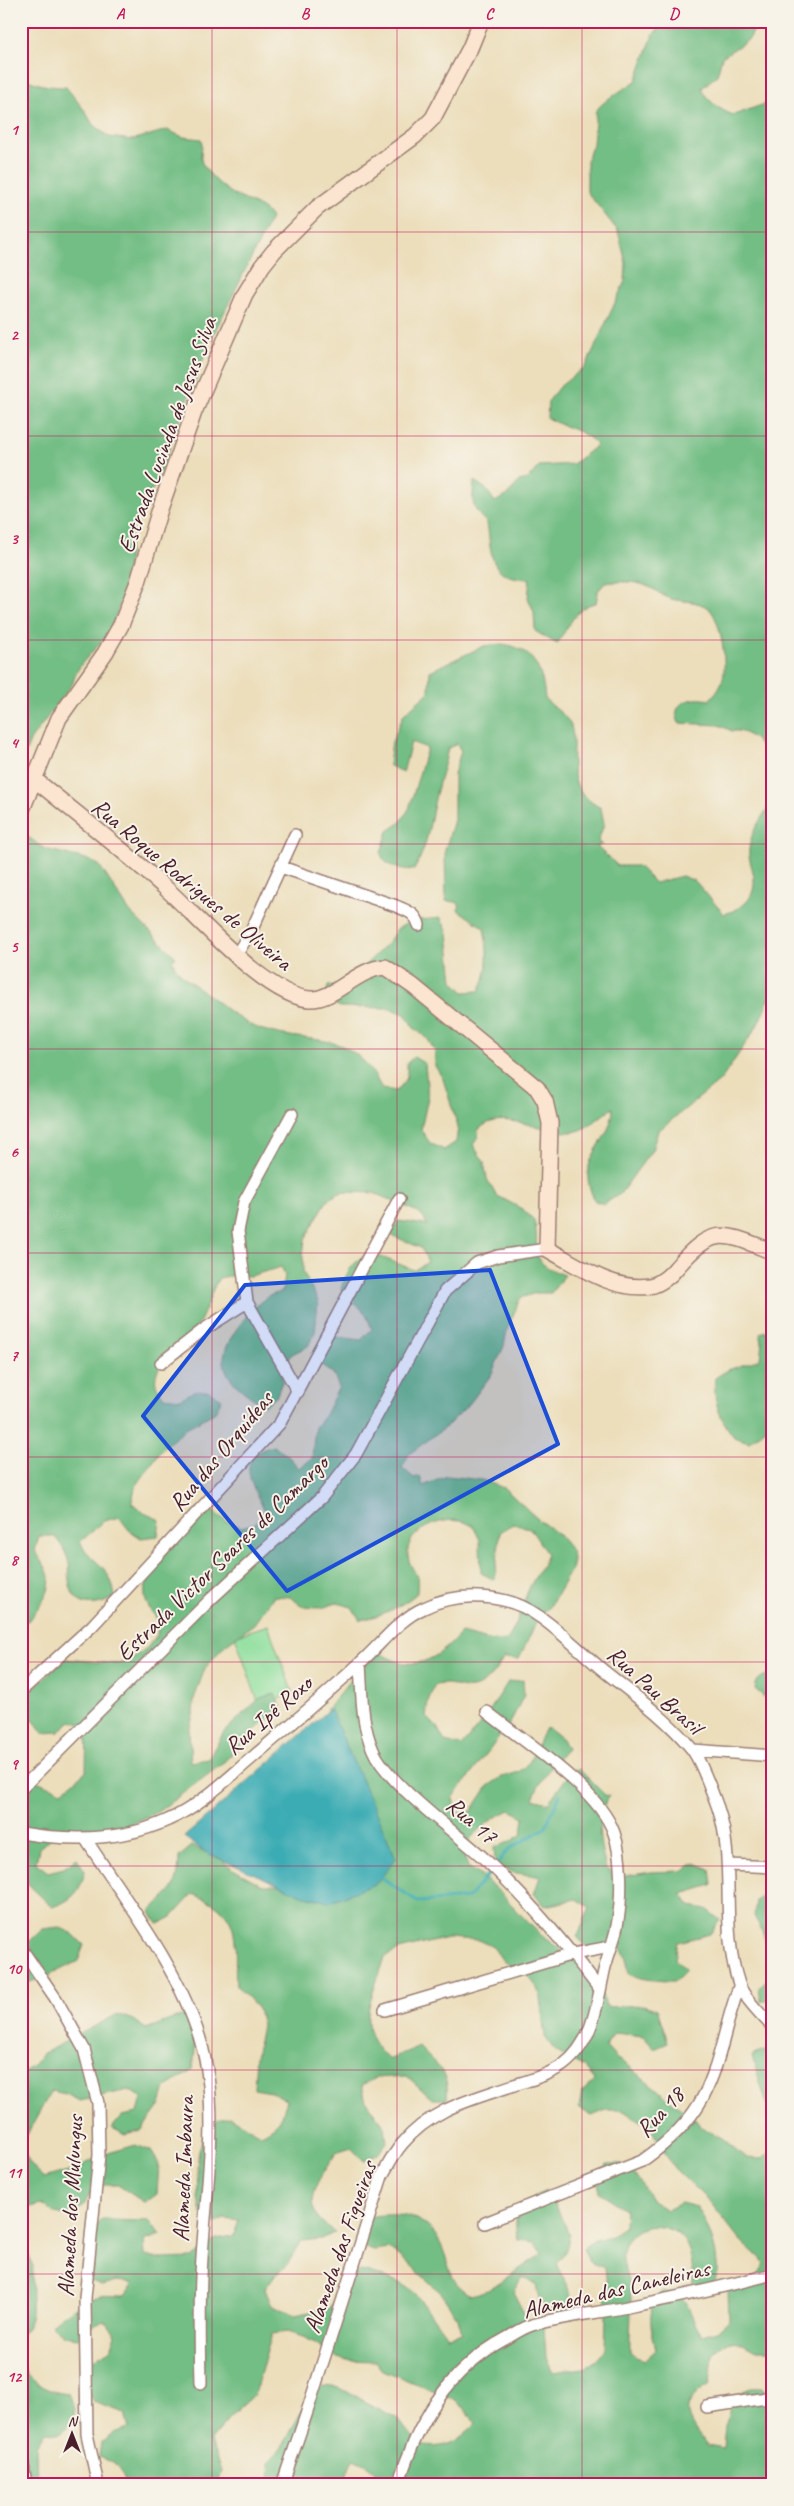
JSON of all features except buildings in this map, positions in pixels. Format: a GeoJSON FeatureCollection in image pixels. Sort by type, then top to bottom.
{"type":"FeatureCollection","features":[{"type":"Feature","properties":{"kind":"main road","name":"Estrada Lucinda de Jesus Silva"},"geometry":{"type":"LineString","coordinates":[[21,812],[59,718],[105,652],[121,625],[138,582],[160,509],[194,412],[245,294],[262,266],[274,251],[317,208],[415,136],[433,118],[470,48],[481,21]]}},
{"type":"Feature","properties":{"kind":"main road","name":"Rua Roque Rodrigues de Oliveira"},"geometry":{"type":"LineString","coordinates":[[34,778],[162,885],[236,954],[283,991],[308,999],[322,997],[364,972],[385,967],[413,986],[537,1088],[546,1101],[550,1123],[547,1250]]}},
{"type":"Feature","properties":{"kind":"main road"},"geometry":{"type":"LineString","coordinates":[[547,1250],[598,1276],[626,1286],[640,1287],[651,1286],[660,1282],[674,1272],[692,1250],[704,1240],[716,1236],[735,1237],[773,1252]]}},
{"type":"Feature","properties":{"kind":"street"},"geometry":{"type":"LineString","coordinates":[[236,954],[253,927],[295,835]]}},
{"type":"Feature","properties":{"kind":"street"},"geometry":{"type":"LineString","coordinates":[[281,866],[396,906],[417,917],[419,925]]}},
{"type":"Feature","properties":{"kind":"street"},"geometry":{"type":"LineString","coordinates":[[292,1114],[244,1202],[238,1231],[247,1302],[298,1392]]}},
{"type":"Feature","properties":{"kind":"street","name":"Rua das Orquídeas"},"geometry":{"type":"LineString","coordinates":[[21,1691],[92,1626],[280,1423],[399,1199]]}},
{"type":"Feature","properties":{"kind":"street","name":"Estrada Victor Soares de Camargo"},"geometry":{"type":"LineString","coordinates":[[21,1789],[212,1598],[322,1497],[356,1454],[445,1291],[477,1263],[498,1256],[547,1250]]}},
{"type":"Feature","properties":{"kind":"street"},"geometry":{"type":"LineString","coordinates":[[161,1363],[203,1330],[247,1302]]}},
{"type":"Feature","properties":{"kind":"street","name":"Rua Ipê Roxo"},"geometry":{"type":"LineString","coordinates":[[21,1834],[85,1838],[131,1834],[170,1820],[212,1791],[360,1664],[405,1620],[420,1609],[440,1600],[464,1596]]}},
{"type":"Feature","properties":{"kind":"street","name":"Rua Pau Brasil"},"geometry":{"type":"LineString","coordinates":[[464,1596],[506,1602],[539,1615],[652,1709],[692,1750],[718,1809],[728,1865],[726,1894],[728,1928],[739,1987],[773,2027]]}},
{"type":"Feature","properties":{"kind":"street","name":"Rua 17"},"geometry":{"type":"LineString","coordinates":[[360,1664],[364,1725],[373,1752],[390,1776],[490,1864],[573,1954],[600,1990]]}},
{"type":"Feature","properties":{"kind":"street","name":"Alameda das Figueiras"},"geometry":{"type":"LineString","coordinates":[[282,2485],[382,2176],[400,2145],[420,2125],[443,2110],[543,2075],[563,2065],[580,2048],[590,2032],[618,1921],[619,1864],[615,1834],[604,1813],[587,1791],[487,1712]]}},
{"type":"Feature","properties":{"kind":"street"},"geometry":{"type":"LineString","coordinates":[[692,1750],[773,1756]]}},
{"type":"Feature","properties":{"kind":"street","name":"Alameda Imbaura"},"geometry":{"type":"LineString","coordinates":[[85,1838],[170,1969],[200,2039],[206,2066],[211,2125],[200,2305],[201,2383]]}},
{"type":"Feature","properties":{"kind":"street"},"geometry":{"type":"LineString","coordinates":[[728,1865],[773,1867]]}},
{"type":"Feature","properties":{"kind":"street"},"geometry":{"type":"LineString","coordinates":[[385,2010],[573,1954],[610,1947]]}},
{"type":"Feature","properties":{"kind":"street","name":"Alameda dos Mulungus"},"geometry":{"type":"LineString","coordinates":[[21,1948],[56,1999],[84,2049],[98,2104],[99,2155],[88,2257],[85,2315],[87,2434],[98,2485]]}},
{"type":"Feature","properties":{"kind":"street","name":"Rua 18"},"geometry":{"type":"LineString","coordinates":[[485,2223],[642,2161],[665,2145],[688,2120],[704,2097],[718,2058],[729,2013],[739,1987]]}},
{"type":"Feature","properties":{"kind":"street","name":"Alameda das Caneleiras"},"geometry":{"type":"LineString","coordinates":[[398,2485],[422,2423],[436,2400],[453,2378],[473,2360],[496,2344],[530,2326],[640,2305],[773,2274]]}},
{"type":"Feature","properties":{"kind":"street"},"geometry":{"type":"LineString","coordinates":[[707,2407],[773,2397]]}},
{"type":"Feature","properties":{"kind":"street"},"geometry":{"type":"LineString","coordinates":[[21,2451],[26,2485]]}},
{"type":"Feature","properties":{"kind":"highlighted area"},"geometry":{"type":"Polygon","coordinates":[[[490,1270],[558,1444],[287,1591],[143,1416],[245,1285],[490,1270]]]}},
{"type":"Feature","properties":{"kind":"green space"},"geometry":{"type":"Polygon","coordinates":[[[665,21],[763,21],[757,25],[749,39],[722,57],[717,75],[702,88],[715,105],[734,115],[773,101],[773,757],[766,753],[756,740],[742,731],[732,731],[719,725],[679,723],[677,710],[680,705],[690,700],[709,700],[718,690],[723,678],[724,662],[720,630],[713,613],[708,608],[695,602],[671,599],[642,584],[626,582],[605,583],[598,591],[596,603],[583,608],[578,613],[557,644],[535,631],[534,612],[528,598],[530,579],[505,574],[494,563],[487,523],[475,509],[473,500],[474,481],[486,489],[495,502],[509,494],[519,481],[528,479],[539,466],[573,464],[597,445],[586,435],[547,418],[548,402],[558,388],[586,366],[625,281],[626,263],[618,231],[587,192],[587,160],[593,144],[596,110],[608,99],[636,81],[653,35],[665,21]]]}},
{"type":"Feature","properties":{"kind":"green space"},"geometry":{"type":"Polygon","coordinates":[[[21,76],[43,85],[66,87],[85,111],[93,125],[109,137],[132,140],[167,130],[183,137],[201,139],[202,162],[209,173],[231,193],[260,207],[271,218],[210,341],[156,484],[134,524],[130,537],[126,583],[112,625],[102,641],[80,667],[73,683],[31,739],[21,763],[21,76]]]}},
{"type":"Feature","properties":{"kind":"green space"},"geometry":{"type":"Polygon","coordinates":[[[501,644],[512,646],[528,655],[539,670],[545,699],[565,717],[571,726],[573,767],[576,783],[585,796],[601,808],[604,824],[598,841],[602,845],[598,845],[598,848],[618,866],[638,866],[655,883],[682,876],[695,881],[724,914],[730,912],[746,903],[752,893],[754,880],[749,854],[750,843],[758,824],[773,801],[771,996],[756,1028],[721,1080],[658,1131],[652,1150],[620,1194],[604,1204],[595,1201],[589,1186],[588,1173],[590,1162],[607,1132],[613,1108],[582,1129],[571,1132],[499,1120],[487,1123],[478,1130],[478,1137],[473,1145],[484,1162],[487,1179],[496,1195],[522,1209],[534,1220],[539,1260],[552,1270],[565,1275],[551,1293],[536,1293],[520,1298],[507,1330],[504,1346],[491,1375],[470,1403],[447,1426],[409,1454],[402,1468],[414,1478],[420,1476],[423,1486],[447,1476],[482,1480],[504,1488],[540,1521],[558,1534],[572,1551],[571,1570],[549,1608],[540,1614],[519,1659],[504,1658],[488,1679],[472,1688],[448,1684],[435,1685],[428,1701],[426,1716],[437,1727],[445,1742],[461,1746],[483,1721],[508,1682],[523,1680],[524,1695],[510,1723],[453,1798],[456,1813],[471,1812],[488,1786],[502,1777],[519,1772],[530,1761],[547,1727],[562,1739],[567,1749],[547,1772],[533,1799],[548,1803],[567,1777],[579,1769],[605,1795],[610,1796],[601,1813],[599,1831],[606,1869],[619,1877],[651,1872],[682,1871],[695,1863],[710,1869],[712,1885],[682,1894],[690,1906],[706,1909],[720,1920],[710,1934],[678,1942],[675,1959],[686,1970],[675,1981],[657,1980],[640,1978],[629,1974],[626,1958],[619,1944],[588,1948],[577,1937],[590,1907],[576,1899],[545,1906],[534,1894],[540,1877],[512,1872],[495,1863],[494,1847],[510,1842],[522,1834],[524,1817],[510,1810],[477,1831],[462,1850],[468,1867],[489,1882],[541,1935],[582,1963],[594,1979],[607,2007],[642,2005],[657,2009],[668,2042],[654,2048],[644,2036],[614,2033],[605,2046],[617,2059],[631,2068],[708,2131],[722,2138],[746,2158],[762,2159],[773,2150],[773,2350],[756,2350],[743,2343],[727,2342],[713,2353],[710,2384],[692,2399],[688,2406],[688,2413],[694,2428],[707,2446],[724,2449],[726,2424],[734,2400],[747,2389],[763,2388],[773,2404],[773,2485],[384,2485],[372,2468],[353,2459],[346,2476],[330,2480],[284,2485],[270,2478],[269,2462],[284,2444],[306,2404],[323,2386],[340,2388],[398,2419],[418,2445],[443,2446],[450,2444],[475,2424],[467,2410],[454,2400],[381,2369],[375,2361],[344,2360],[329,2355],[317,2344],[303,2337],[287,2332],[272,2334],[254,2395],[230,2417],[210,2440],[221,2471],[217,2485],[127,2485],[123,2474],[117,2466],[99,2457],[101,2442],[113,2433],[129,2428],[125,2413],[93,2402],[86,2388],[86,2373],[95,2359],[111,2349],[116,2334],[105,2321],[90,2327],[78,2338],[63,2336],[51,2325],[71,2310],[94,2298],[125,2296],[134,2283],[117,2281],[102,2285],[85,2279],[91,2233],[102,2220],[150,2221],[160,2235],[144,2241],[145,2256],[161,2259],[192,2258],[216,2239],[233,2236],[239,2221],[224,2219],[210,2226],[201,2213],[198,2198],[197,2167],[199,2150],[205,2132],[216,2120],[231,2117],[261,2134],[272,2128],[279,2121],[284,2111],[286,2099],[271,2092],[254,2089],[256,2057],[262,2025],[258,2009],[236,1985],[233,1930],[222,1910],[193,1894],[172,1917],[158,1924],[150,1911],[173,1888],[177,1877],[179,1857],[192,1846],[221,1859],[233,1869],[262,1885],[278,1885],[293,1881],[307,1895],[326,1899],[327,1709],[367,1661],[379,1652],[402,1663],[413,1663],[434,1657],[461,1633],[492,1641],[507,1640],[516,1624],[528,1591],[547,1554],[530,1528],[513,1524],[500,1532],[495,1580],[481,1573],[480,1540],[473,1526],[461,1521],[443,1521],[426,1527],[409,1544],[408,1556],[417,1577],[417,1593],[390,1610],[360,1620],[352,1607],[337,1603],[321,1608],[304,1607],[290,1597],[274,1596],[254,1624],[225,1645],[205,1668],[194,1699],[193,1716],[189,1731],[191,1762],[208,1759],[224,1732],[260,1698],[275,1694],[282,1708],[256,1729],[222,1764],[159,1811],[128,1825],[66,1830],[52,1837],[39,1848],[36,1863],[48,1872],[64,1868],[77,1858],[85,1871],[78,1890],[70,1898],[52,1907],[27,1883],[21,1871],[21,1784],[31,1779],[62,1791],[86,1772],[87,1726],[71,1721],[59,1732],[43,1733],[35,1722],[24,1715],[21,1699],[66,1659],[119,1664],[147,1648],[157,1635],[158,1620],[148,1606],[145,1598],[145,1589],[160,1560],[198,1508],[213,1511],[226,1521],[241,1527],[256,1523],[264,1509],[253,1487],[249,1472],[249,1464],[252,1458],[260,1451],[273,1446],[287,1455],[299,1468],[312,1459],[315,1427],[325,1415],[339,1387],[333,1373],[320,1364],[322,1349],[330,1336],[361,1340],[372,1329],[366,1314],[341,1289],[346,1277],[355,1263],[371,1253],[414,1270],[428,1262],[421,1248],[391,1235],[398,1221],[428,1225],[420,1213],[374,1193],[342,1192],[328,1199],[305,1239],[303,1255],[303,1272],[318,1301],[315,1332],[308,1346],[292,1354],[282,1367],[282,1382],[276,1397],[264,1406],[233,1382],[225,1369],[225,1353],[233,1334],[255,1307],[269,1296],[283,1291],[285,1274],[281,1267],[250,1276],[235,1275],[219,1278],[199,1323],[159,1367],[156,1376],[156,1384],[164,1397],[180,1399],[194,1391],[209,1391],[222,1399],[214,1413],[186,1428],[161,1450],[135,1488],[132,1503],[144,1513],[160,1520],[158,1536],[141,1538],[129,1530],[119,1517],[104,1521],[80,1542],[105,1571],[113,1586],[115,1597],[92,1605],[80,1601],[71,1590],[68,1560],[57,1539],[54,1536],[39,1536],[35,1551],[47,1571],[49,1587],[47,1594],[28,1621],[21,1620],[21,832],[45,849],[86,859],[99,865],[130,912],[176,957],[172,959],[180,973],[245,1022],[260,1029],[330,1042],[344,1047],[358,1056],[370,1069],[382,1089],[397,1091],[407,1078],[407,1063],[414,1057],[425,1064],[428,1097],[421,1130],[430,1143],[444,1150],[456,1142],[458,1127],[443,1079],[435,1066],[435,1051],[427,1038],[414,1028],[405,1014],[388,1008],[341,1007],[325,1001],[328,986],[337,985],[364,966],[388,943],[396,930],[410,921],[441,918],[448,933],[453,981],[464,992],[479,991],[483,983],[487,960],[484,928],[458,910],[460,905],[456,902],[446,901],[445,850],[454,820],[454,774],[461,751],[457,744],[448,748],[426,843],[414,870],[390,865],[381,853],[388,831],[400,823],[409,809],[427,748],[411,742],[403,773],[389,765],[392,742],[404,714],[429,692],[430,671],[484,646],[501,644]],[[447,1938],[399,1950],[385,1957],[368,2010],[370,2034],[377,2047],[388,2059],[419,2047],[444,2075],[447,2099],[432,2099],[407,2076],[376,2078],[362,2085],[366,2102],[385,2126],[387,2142],[378,2154],[364,2161],[351,2148],[336,2153],[316,2185],[312,2204],[315,2213],[323,2223],[335,2232],[321,2239],[301,2241],[287,2265],[274,2276],[265,2289],[271,2304],[295,2315],[331,2308],[345,2278],[360,2271],[379,2275],[404,2286],[420,2300],[447,2336],[462,2333],[458,2318],[439,2291],[403,2258],[389,2249],[374,2251],[359,2246],[367,2217],[380,2215],[405,2216],[424,2224],[433,2231],[439,2242],[456,2283],[471,2295],[488,2290],[542,2254],[534,2242],[518,2240],[516,2222],[517,2215],[524,2204],[546,2191],[570,2234],[566,2250],[557,2263],[575,2308],[563,2320],[557,2317],[541,2303],[536,2285],[522,2277],[513,2292],[528,2321],[544,2327],[546,2358],[553,2372],[584,2368],[597,2360],[605,2348],[607,2285],[605,2268],[589,2262],[583,2248],[595,2240],[611,2237],[624,2226],[625,2209],[599,2193],[598,2178],[606,2164],[622,2164],[634,2173],[652,2201],[667,2210],[681,2203],[697,2207],[710,2234],[717,2265],[717,2275],[714,2283],[704,2296],[693,2284],[688,2247],[675,2232],[651,2226],[636,2231],[630,2236],[624,2249],[623,2260],[631,2296],[630,2352],[644,2361],[656,2350],[651,2326],[651,2313],[662,2291],[680,2297],[685,2301],[702,2335],[717,2331],[729,2320],[728,2289],[757,2277],[765,2263],[740,2240],[710,2202],[674,2168],[650,2127],[622,2110],[606,2110],[592,2116],[579,2108],[582,2092],[595,2080],[584,2067],[555,2051],[545,2037],[539,1990],[529,1977],[503,1961],[493,1947],[478,1940],[447,1938]]]}},
{"type":"Feature","properties":{"kind":"green space"},"geometry":{"type":"Polygon","coordinates":[[[773,1329],[773,1424],[749,1442],[734,1437],[725,1424],[716,1402],[715,1378],[728,1370],[760,1359],[762,1342],[760,1333],[773,1329]]]}},
{"type":"Feature","properties":{"kind":"green space"},"geometry":{"type":"Polygon","coordinates":[[[268,1625],[293,1694],[259,1705],[235,1636],[268,1625]]]}},
{"type":"Feature","properties":{"kind":"green space"},"geometry":{"type":"Polygon","coordinates":[[[773,1673],[773,1736],[769,1719],[771,1703],[755,1689],[757,1682],[761,1678],[773,1673]]]}},
{"type":"Feature","properties":{"kind":"green space"},"geometry":{"type":"Polygon","coordinates":[[[768,1890],[773,1890],[773,1998],[761,2002],[759,1987],[771,1976],[764,1937],[754,1917],[756,1901],[768,1890]]]}},
{"type":"Feature","properties":{"kind":"green space"},"geometry":{"type":"Polygon","coordinates":[[[59,1927],[73,1934],[84,1945],[78,1961],[48,1976],[21,1985],[21,1949],[43,1929],[59,1927]]]}},
{"type":"Feature","properties":{"kind":"green space"},"geometry":{"type":"Polygon","coordinates":[[[189,2013],[196,2039],[193,2070],[165,2088],[160,2105],[141,2131],[126,2135],[112,2128],[122,2116],[138,2113],[142,2097],[128,2090],[80,2101],[66,2094],[51,2091],[22,2144],[30,2163],[44,2178],[75,2169],[105,2154],[136,2145],[151,2151],[159,2164],[157,2194],[145,2203],[118,2185],[103,2185],[90,2193],[83,2207],[70,2216],[55,2213],[42,2204],[27,2208],[21,2216],[21,2073],[32,2067],[42,2054],[118,2014],[133,2020],[146,2029],[189,2013]]]}},
{"type":"Feature","properties":{"kind":"green space"},"geometry":{"type":"Polygon","coordinates":[[[773,2050],[773,2125],[752,2056],[773,2050]]]}},
{"type":"Feature","properties":{"kind":"green space"},"geometry":{"type":"Polygon","coordinates":[[[21,2241],[33,2266],[31,2313],[27,2329],[21,2334],[21,2241]]]}},
{"type":"Feature","properties":{"kind":"green space"},"geometry":{"type":"Polygon","coordinates":[[[21,2362],[28,2375],[34,2381],[53,2391],[68,2394],[75,2408],[73,2423],[60,2433],[45,2432],[36,2446],[37,2485],[21,2485],[21,2362]]]}},
{"type":"Feature","properties":{"kind":"water"},"geometry":{"type":"Polygon","coordinates":[[[330,1709],[396,1858],[377,1883],[329,1902],[302,1895],[205,1852],[184,1837],[330,1709]]]}},
{"type":"Feature","properties":{"kind":"waterway"},"geometry":{"type":"LineString","coordinates":[[496,1865],[508,1850],[545,1828],[560,1795]]}},
{"type":"Feature","properties":{"kind":"waterway"},"geometry":{"type":"LineString","coordinates":[[378,1875],[418,1902],[468,1898],[492,1870]]}}]}
